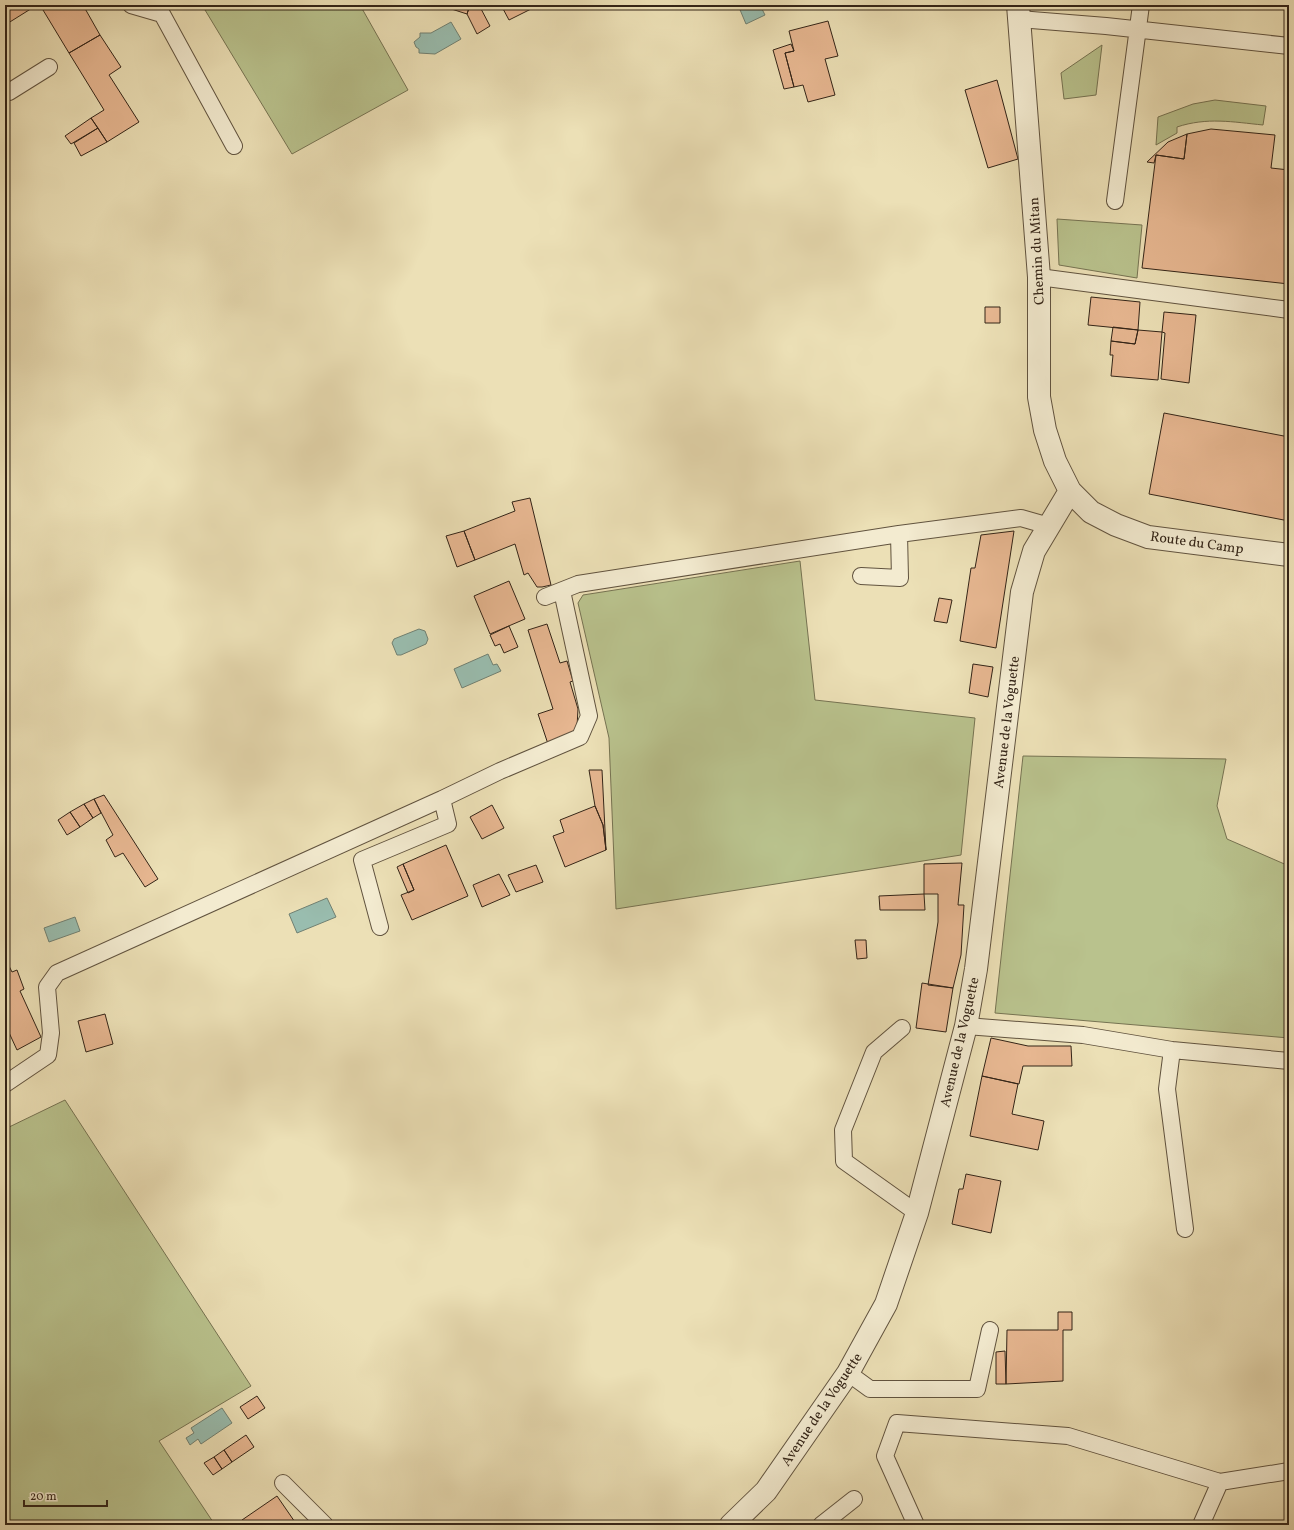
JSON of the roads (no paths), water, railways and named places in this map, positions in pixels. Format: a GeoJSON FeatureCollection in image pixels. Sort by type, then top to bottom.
{"type":"FeatureCollection","features":[{"type":"Feature","properties":{"kind":"street","name":"Chemin du Mitan"},"geometry":{"type":"LineString","coordinates":[[1019,12],[1040,277],[1040,396],[1045,430],[1055,461],[1070,491]]}},
{"type":"Feature","properties":{"kind":"street","name":"Avenue de la Voguette"},"geometry":{"type":"LineString","coordinates":[[731,1525],[766,1490],[848,1373],[886,1304],[917,1213],[966,1026],[976,968],[1022,592],[1034,551],[1070,491]]}},
{"type":"Feature","properties":{"kind":"street","name":"Route du Camp"},"geometry":{"type":"LineString","coordinates":[[1070,491],[1091,512],[1116,525],[1148,537],[1289,555]]}},
{"type":"Feature","properties":{"kind":"lane"},"geometry":{"type":"LineString","coordinates":[[131,5],[162,14],[234,146]]}},
{"type":"Feature","properties":{"kind":"lane"},"geometry":{"type":"LineString","coordinates":[[1115,200],[1141,5]]}},
{"type":"Feature","properties":{"kind":"lane"},"geometry":{"type":"LineString","coordinates":[[1019,12],[1137,29],[1289,46]]}},
{"type":"Feature","properties":{"kind":"lane"},"geometry":{"type":"LineString","coordinates":[[5,91],[9,92],[49,67]]}},
{"type":"Feature","properties":{"kind":"lane"},"geometry":{"type":"LineString","coordinates":[[1040,277],[1289,310]]}},
{"type":"Feature","properties":{"kind":"lane"},"geometry":{"type":"LineString","coordinates":[[546,597],[578,584],[899,534],[1021,518],[1049,526]]}},
{"type":"Feature","properties":{"kind":"lane"},"geometry":{"type":"LineString","coordinates":[[861,576],[900,578],[899,534]]}},
{"type":"Feature","properties":{"kind":"lane"},"geometry":{"type":"LineString","coordinates":[[5,1084],[48,1055],[51,1032],[48,987],[57,973],[442,799],[500,771],[580,737],[589,716],[562,590]]}},
{"type":"Feature","properties":{"kind":"lane"},"geometry":{"type":"LineString","coordinates":[[380,927],[362,860],[448,824],[442,799]]}},
{"type":"Feature","properties":{"kind":"lane"},"geometry":{"type":"LineString","coordinates":[[966,1026],[1083,1035],[1172,1050],[1289,1060]]}},
{"type":"Feature","properties":{"kind":"lane"},"geometry":{"type":"LineString","coordinates":[[902,1028],[874,1052],[843,1130],[844,1161],[917,1213]]}},
{"type":"Feature","properties":{"kind":"lane"},"geometry":{"type":"LineString","coordinates":[[1172,1050],[1167,1089],[1185,1229]]}},
{"type":"Feature","properties":{"kind":"lane"},"geometry":{"type":"LineString","coordinates":[[848,1373],[870,1389],[977,1389],[990,1330]]}},
{"type":"Feature","properties":{"kind":"lane"},"geometry":{"type":"LineString","coordinates":[[916,1525],[884,1456],[897,1423],[1068,1436],[1220,1482],[1289,1470]]}},
{"type":"Feature","properties":{"kind":"lane"},"geometry":{"type":"LineString","coordinates":[[1201,1525],[1220,1482]]}},
{"type":"Feature","properties":{"kind":"lane"},"geometry":{"type":"LineString","coordinates":[[283,1483],[325,1525]]}},
{"type":"Feature","properties":{"kind":"lane"},"geometry":{"type":"LineString","coordinates":[[821,1525],[854,1499]]}}]}
